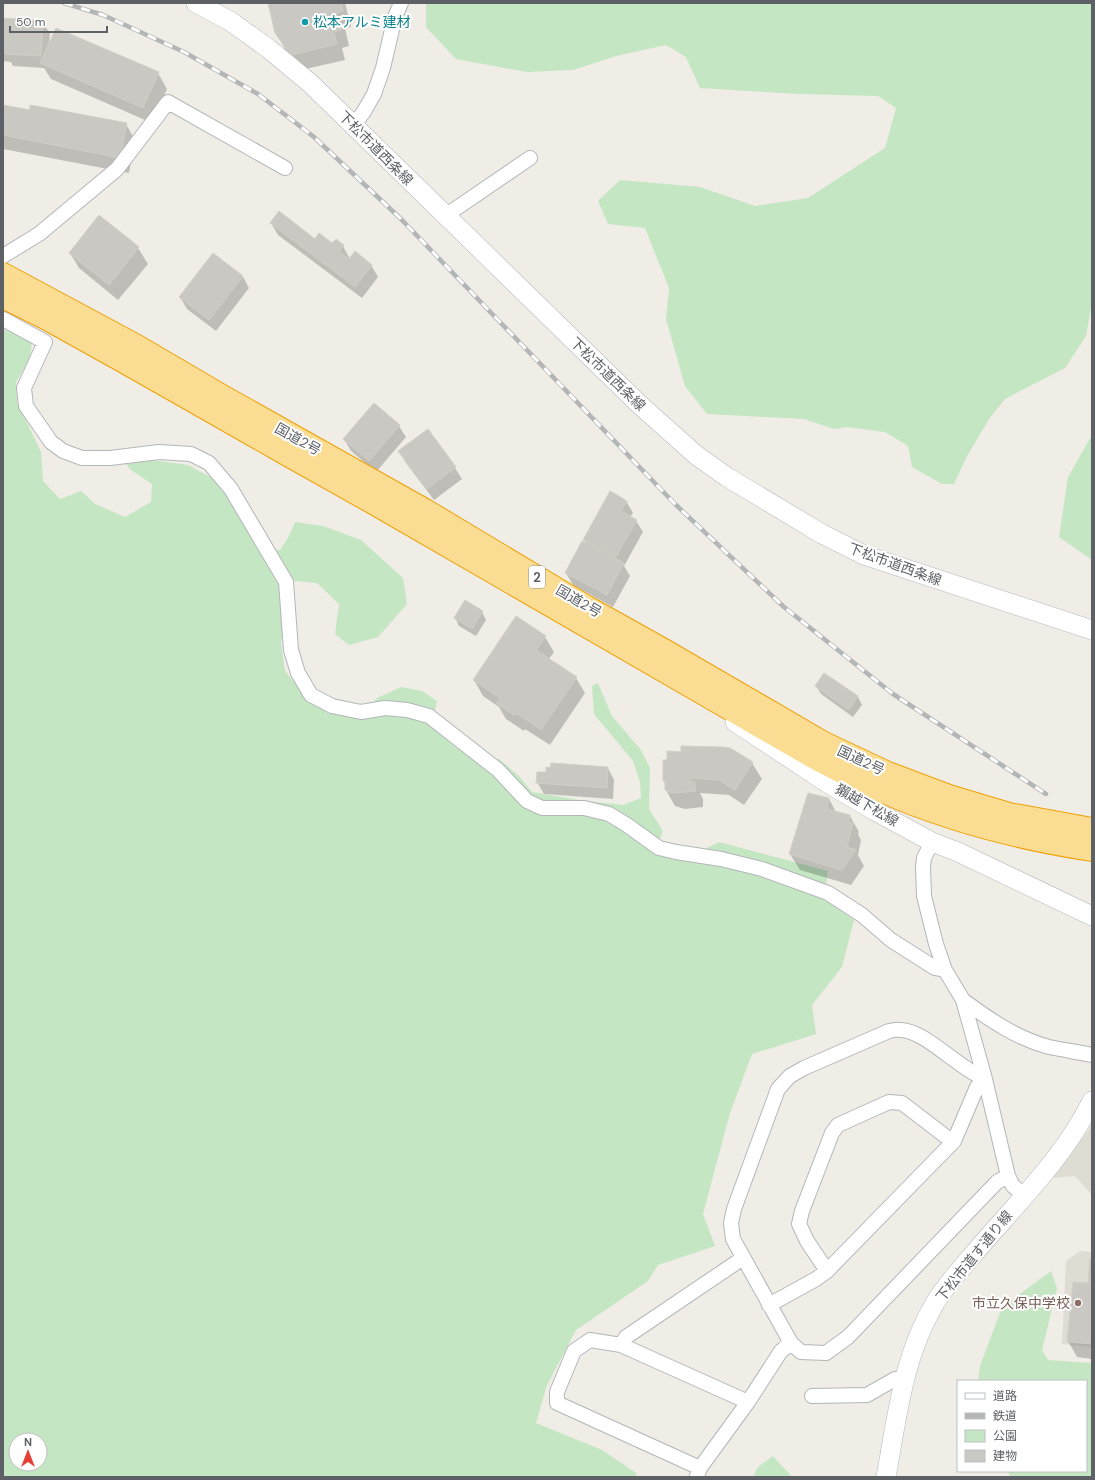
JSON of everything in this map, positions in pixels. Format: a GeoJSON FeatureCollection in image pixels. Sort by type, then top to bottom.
{"type":"FeatureCollection","features":[{"type":"Feature","properties":{"kind":"highway","name":"国道2号"},"geometry":{"type":"LineString","coordinates":[[3,274],[137,346],[224,397],[426,510],[587,607],[824,743],[888,773],[949,796],[1009,814],[1092,829]]}},
{"type":"Feature","properties":{"kind":"highway","name":"国道2号"},"geometry":{"type":"LineString","coordinates":[[3,297],[120,359],[375,504],[813,758],[883,792],[939,814],[1001,832],[1063,846],[1092,850]]}},
{"type":"Feature","properties":{"kind":"street","name":"下松市道西条線"},"geometry":{"type":"LineString","coordinates":[[196,3],[230,21],[269,49],[311,84],[640,406],[696,455],[727,477],[822,534],[864,555],[1092,630]]}},
{"type":"Feature","properties":{"kind":"street"},"geometry":{"type":"LineString","coordinates":[[353,125],[363,113],[374,94],[383,68],[395,17],[400,3]]}},
{"type":"Feature","properties":{"kind":"street"},"geometry":{"type":"LineString","coordinates":[[3,256],[39,234],[117,169],[168,102],[285,168]]}},
{"type":"Feature","properties":{"kind":"street"},"geometry":{"type":"LineString","coordinates":[[445,216],[530,158]]}},
{"type":"Feature","properties":{"kind":"street"},"geometry":{"type":"LineString","coordinates":[[3,319],[45,342],[24,388],[26,406],[51,442],[63,451],[82,458],[110,458],[159,452],[191,454],[209,463],[231,489],[286,582],[291,650],[298,673],[311,695],[332,706],[361,712],[385,708],[407,710],[429,716],[498,770],[527,801],[542,808],[584,808],[609,814],[659,848],[721,859],[762,869],[828,893],[862,914],[891,940],[935,968],[945,970]]}},
{"type":"Feature","properties":{"kind":"street","name":"獺越下松線"},"geometry":{"type":"LineString","coordinates":[[656,668],[823,780],[875,811],[932,842],[958,852],[1092,916]]}},
{"type":"Feature","properties":{"kind":"street"},"geometry":{"type":"LineString","coordinates":[[932,842],[924,858],[924,896],[936,944],[945,970],[963,1000],[985,1079],[1008,1176],[1014,1186],[1024,1195]]}},
{"type":"Feature","properties":{"kind":"street"},"geometry":{"type":"LineString","coordinates":[[963,1000],[989,1020],[1020,1036],[1049,1046],[1092,1055]]}},
{"type":"Feature","properties":{"kind":"street"},"geometry":{"type":"LineString","coordinates":[[985,1079],[974,1075],[918,1034],[901,1030],[889,1031],[804,1068],[790,1076],[778,1089],[734,1208],[731,1223],[734,1239],[743,1258],[791,1343],[801,1352],[826,1354],[848,1337],[997,1182],[1008,1176]]}},
{"type":"Feature","properties":{"kind":"street"},"geometry":{"type":"LineString","coordinates":[[769,1305],[816,1280],[827,1271],[954,1141],[977,1087],[985,1079]]}},
{"type":"Feature","properties":{"kind":"street","name":"下松市道す通り線"},"geometry":{"type":"LineString","coordinates":[[886,1477],[904,1379],[913,1349],[935,1304],[949,1284],[1061,1150],[1081,1123],[1092,1101]]}},
{"type":"Feature","properties":{"kind":"street"},"geometry":{"type":"LineString","coordinates":[[827,1271],[807,1241],[799,1224],[802,1211],[832,1133],[838,1125],[889,1102],[902,1103],[945,1136],[954,1141]]}},
{"type":"Feature","properties":{"kind":"street"},"geometry":{"type":"LineString","coordinates":[[621,1345],[626,1337],[743,1258]]}},
{"type":"Feature","properties":{"kind":"street"},"geometry":{"type":"LineString","coordinates":[[748,1402],[621,1345],[590,1340],[574,1351],[557,1392],[558,1403],[698,1473],[748,1402],[781,1351],[791,1343]]}},
{"type":"Feature","properties":{"kind":"street"},"geometry":{"type":"LineString","coordinates":[[812,1396],[867,1395],[895,1379],[904,1379]]}},
{"type":"Feature","properties":{"kind":"shaded area"},"geometry":{"type":"Polygon","coordinates":[[[1092,1125],[1092,1195],[1075,1176],[1052,1178],[1092,1125]]]}},
{"type":"Feature","properties":{"kind":"shaded area","name":"市立久保中学校"},"geometry":{"type":"Polygon","coordinates":[[[1080,1251],[1092,1252],[1092,1347],[1062,1344],[1066,1261],[1080,1251]]]}},
{"type":"Feature","properties":{"kind":"green space"},"geometry":{"type":"Polygon","coordinates":[[[426,3],[1092,3],[1092,302],[1086,336],[1065,368],[1005,399],[989,419],[966,458],[954,484],[942,484],[912,467],[908,446],[885,432],[847,427],[834,429],[804,419],[707,414],[685,386],[666,319],[669,288],[645,228],[608,224],[598,201],[620,180],[700,187],[755,206],[808,198],[885,148],[896,108],[878,96],[799,94],[700,88],[686,57],[666,45],[616,56],[573,70],[527,72],[456,59],[426,27],[426,3]]]}},
{"type":"Feature","properties":{"kind":"green space"},"geometry":{"type":"Polygon","coordinates":[[[3,329],[32,342],[30,358],[16,382],[17,402],[41,452],[43,481],[60,499],[81,491],[95,504],[125,517],[151,502],[152,484],[131,470],[126,464],[152,460],[188,465],[214,479],[242,514],[262,549],[280,550],[288,538],[295,522],[323,526],[361,540],[403,578],[407,604],[378,637],[349,645],[335,634],[339,604],[317,583],[295,581],[282,592],[285,619],[281,643],[285,671],[309,701],[336,715],[361,716],[377,698],[401,687],[422,691],[437,701],[432,726],[456,748],[481,762],[499,759],[519,776],[532,792],[579,800],[623,805],[641,798],[640,782],[633,761],[594,714],[592,686],[598,683],[612,716],[641,750],[650,768],[649,809],[663,831],[655,851],[689,857],[719,842],[828,871],[824,899],[854,920],[842,967],[812,1005],[816,1034],[752,1054],[730,1113],[703,1214],[715,1246],[658,1265],[648,1281],[576,1330],[547,1385],[536,1423],[602,1450],[636,1473],[637,1477],[3,1477],[3,329]]]}},
{"type":"Feature","properties":{"kind":"green space"},"geometry":{"type":"Polygon","coordinates":[[[1092,435],[1092,560],[1059,537],[1068,477],[1092,435]]]}},
{"type":"Feature","properties":{"kind":"green space"},"geometry":{"type":"Polygon","coordinates":[[[1051,1271],[1057,1288],[1042,1350],[1048,1360],[1092,1363],[1092,1477],[1011,1477],[1008,1472],[1087,1472],[1087,1380],[978,1380],[980,1366],[1002,1307],[1051,1271]]]}},
{"type":"Feature","properties":{"kind":"green space"},"geometry":{"type":"Polygon","coordinates":[[[773,1456],[792,1477],[753,1477],[758,1467],[773,1456]]]}},
{"type":"Feature","properties":{"kind":"building","name":"松本アルミ建材"},"geometry":{"type":"Polygon","coordinates":[[[268,3],[341,3],[343,11],[336,13],[341,30],[334,32],[337,44],[291,55],[275,33],[268,3]]]}},
{"type":"Feature","properties":{"kind":"building"},"geometry":{"type":"Polygon","coordinates":[[[3,18],[43,21],[41,56],[5,54],[6,50],[3,50],[3,18]]]}},
{"type":"Feature","properties":{"kind":"building"},"geometry":{"type":"Polygon","coordinates":[[[56,28],[159,72],[143,108],[40,63],[56,28]]]}},
{"type":"Feature","properties":{"kind":"building"},"geometry":{"type":"Polygon","coordinates":[[[3,105],[30,110],[30,105],[127,123],[120,158],[3,135],[3,105]]]}},
{"type":"Feature","properties":{"kind":"building"},"geometry":{"type":"Polygon","coordinates":[[[279,211],[315,239],[319,233],[332,243],[336,239],[344,245],[339,252],[349,259],[355,251],[372,265],[355,287],[270,223],[279,211]]]}},
{"type":"Feature","properties":{"kind":"building"},"geometry":{"type":"Polygon","coordinates":[[[99,215],[139,247],[109,285],[69,253],[99,215]]]}},
{"type":"Feature","properties":{"kind":"building"},"geometry":{"type":"Polygon","coordinates":[[[213,253],[243,276],[209,320],[179,297],[213,253]]]}},
{"type":"Feature","properties":{"kind":"building"},"geometry":{"type":"Polygon","coordinates":[[[374,403],[400,425],[369,461],[343,439],[374,403]]]}},
{"type":"Feature","properties":{"kind":"building"},"geometry":{"type":"Polygon","coordinates":[[[428,429],[456,467],[427,489],[398,451],[428,429]]]}},
{"type":"Feature","properties":{"kind":"building"},"geometry":{"type":"Polygon","coordinates":[[[610,491],[627,501],[621,511],[637,520],[616,557],[583,540],[610,491]]]}},
{"type":"Feature","properties":{"kind":"building"},"geometry":{"type":"Polygon","coordinates":[[[582,541],[624,563],[607,595],[565,573],[582,541]]]}},
{"type":"Feature","properties":{"kind":"building"},"geometry":{"type":"Polygon","coordinates":[[[465,600],[483,611],[472,629],[454,618],[465,600]]]}},
{"type":"Feature","properties":{"kind":"building"},"geometry":{"type":"Polygon","coordinates":[[[516,616],[546,636],[536,650],[577,677],[541,730],[516,713],[514,715],[496,703],[500,698],[473,680],[516,616]]]}},
{"type":"Feature","properties":{"kind":"building"},"geometry":{"type":"Polygon","coordinates":[[[824,673],[858,696],[849,710],[815,686],[824,673]]]}},
{"type":"Feature","properties":{"kind":"building"},"geometry":{"type":"Polygon","coordinates":[[[681,746],[730,748],[753,762],[735,790],[719,780],[690,778],[690,782],[695,782],[695,791],[676,793],[669,792],[665,790],[665,781],[663,781],[663,760],[667,760],[667,751],[681,752],[681,746]]]}},
{"type":"Feature","properties":{"kind":"building"},"geometry":{"type":"Polygon","coordinates":[[[551,763],[608,767],[607,788],[536,783],[537,772],[546,772],[546,767],[550,768],[551,763]]]}},
{"type":"Feature","properties":{"kind":"building"},"geometry":{"type":"Polygon","coordinates":[[[808,793],[829,798],[827,809],[850,815],[848,822],[853,823],[847,847],[856,850],[842,870],[789,854],[808,793]]]}},
{"type":"Feature","properties":{"kind":"building"},"geometry":{"type":"Polygon","coordinates":[[[1090,1258],[1092,1259],[1092,1344],[1067,1342],[1073,1282],[1088,1283],[1090,1258]]]}},
{"type":"Feature","properties":{"kind":"railway"},"geometry":{"type":"LineString","coordinates":[[64,3],[103,15],[184,52],[258,94],[314,137],[400,218],[676,505],[784,607],[893,694],[1046,794]]}},
{"type":"Feature","properties":{"kind":"place","name":"松本アルミ建材"},"geometry":{"type":"Point","coordinates":[305,22]}},
{"type":"Feature","properties":{"kind":"place","name":"市立久保中学校"},"geometry":{"type":"Point","coordinates":[1078,1303]}}]}
